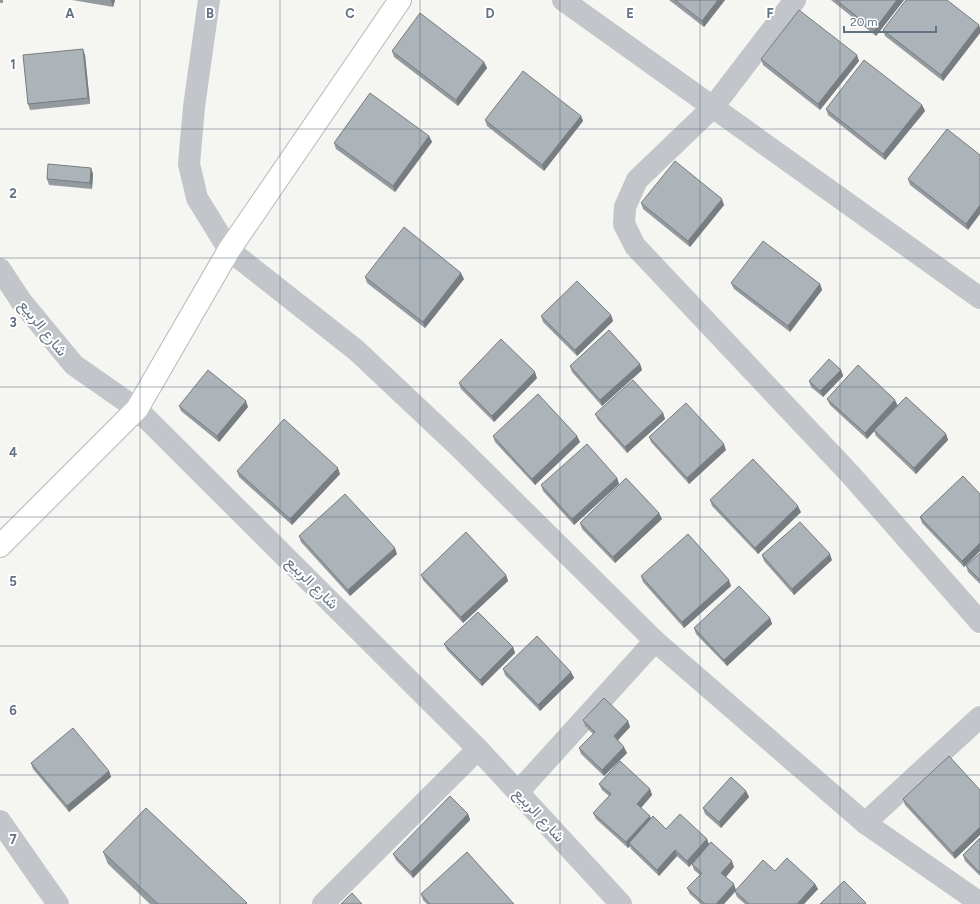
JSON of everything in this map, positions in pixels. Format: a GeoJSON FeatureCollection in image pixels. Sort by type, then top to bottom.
{"type":"FeatureCollection","features":[{"type":"Feature","properties":{"kind":"main road"},"geometry":{"type":"LineString","coordinates":[[0,546],[137,409],[229,250],[400,0]]}},
{"type":"Feature","properties":{"kind":"street"},"geometry":{"type":"LineString","coordinates":[[208,0],[194,107],[189,164],[197,198],[229,250],[361,355],[459,447],[655,641],[865,824],[980,903]]}},
{"type":"Feature","properties":{"kind":"street"},"geometry":{"type":"LineString","coordinates":[[563,0],[980,298]]}},
{"type":"Feature","properties":{"kind":"street"},"geometry":{"type":"LineString","coordinates":[[795,0],[713,107],[637,180],[625,207],[624,224],[634,246],[850,474],[980,622]]}},
{"type":"Feature","properties":{"kind":"street","name":"شارع الربيع"},"geometry":{"type":"LineString","coordinates":[[0,269],[21,301],[74,365],[137,409],[478,749],[621,904]]}},
{"type":"Feature","properties":{"kind":"street"},"geometry":{"type":"LineString","coordinates":[[518,792],[655,641]]}},
{"type":"Feature","properties":{"kind":"street"},"geometry":{"type":"LineString","coordinates":[[865,824],[980,717]]}},
{"type":"Feature","properties":{"kind":"street"},"geometry":{"type":"LineString","coordinates":[[323,904],[478,749]]}},
{"type":"Feature","properties":{"kind":"street"},"geometry":{"type":"LineString","coordinates":[[0,822],[58,904]]}},
{"type":"Feature","properties":{"kind":"building"},"geometry":{"type":"Polygon","coordinates":[[[675,0],[718,0],[702,21],[675,0]]]}},
{"type":"Feature","properties":{"kind":"building"},"geometry":{"type":"Polygon","coordinates":[[[836,0],[897,0],[874,30],[836,0]]]}},
{"type":"Feature","properties":{"kind":"building"},"geometry":{"type":"Polygon","coordinates":[[[906,0],[947,0],[979,25],[941,75],[883,30],[906,0]]]}},
{"type":"Feature","properties":{"kind":"building"},"geometry":{"type":"Polygon","coordinates":[[[799,10],[857,55],[818,104],[761,59],[799,10]]]}},
{"type":"Feature","properties":{"kind":"building"},"geometry":{"type":"Polygon","coordinates":[[[420,13],[484,62],[456,100],[392,51],[420,13]]]}},
{"type":"Feature","properties":{"kind":"building"},"geometry":{"type":"Polygon","coordinates":[[[83,49],[88,98],[28,104],[23,55],[83,49]]]}},
{"type":"Feature","properties":{"kind":"building"},"geometry":{"type":"Polygon","coordinates":[[[864,60],[922,105],[883,154],[826,109],[864,60]]]}},
{"type":"Feature","properties":{"kind":"building"},"geometry":{"type":"Polygon","coordinates":[[[523,71],[581,116],[542,165],[485,120],[523,71]]]}},
{"type":"Feature","properties":{"kind":"building"},"geometry":{"type":"Polygon","coordinates":[[[370,93],[429,136],[393,186],[334,143],[370,93]]]}},
{"type":"Feature","properties":{"kind":"building"},"geometry":{"type":"Polygon","coordinates":[[[947,129],[980,155],[980,205],[966,224],[908,179],[947,129]]]}},
{"type":"Feature","properties":{"kind":"building"},"geometry":{"type":"Polygon","coordinates":[[[675,161],[722,199],[688,241],[641,203],[675,161]]]}},
{"type":"Feature","properties":{"kind":"building"},"geometry":{"type":"Polygon","coordinates":[[[48,164],[91,168],[90,183],[47,179],[48,164]]]}},
{"type":"Feature","properties":{"kind":"building"},"geometry":{"type":"Polygon","coordinates":[[[404,227],[461,273],[423,322],[365,277],[404,227]]]}},
{"type":"Feature","properties":{"kind":"building"},"geometry":{"type":"Polygon","coordinates":[[[763,241],[820,284],[788,326],[731,283],[763,241]]]}},
{"type":"Feature","properties":{"kind":"building"},"geometry":{"type":"Polygon","coordinates":[[[577,281],[611,315],[575,350],[541,316],[577,281]]]}},
{"type":"Feature","properties":{"kind":"building"},"geometry":{"type":"Polygon","coordinates":[[[609,330],[640,364],[600,400],[570,366],[609,330]]]}},
{"type":"Feature","properties":{"kind":"building"},"geometry":{"type":"Polygon","coordinates":[[[501,339],[535,372],[492,416],[459,383],[501,339]]]}},
{"type":"Feature","properties":{"kind":"building"},"geometry":{"type":"Polygon","coordinates":[[[829,359],[841,370],[820,391],[809,381],[829,359]]]}},
{"type":"Feature","properties":{"kind":"building"},"geometry":{"type":"Polygon","coordinates":[[[858,365],[895,400],[865,433],[827,399],[858,365]]]}},
{"type":"Feature","properties":{"kind":"building"},"geometry":{"type":"Polygon","coordinates":[[[208,370],[246,401],[217,436],[179,406],[208,370]]]}},
{"type":"Feature","properties":{"kind":"building"},"geometry":{"type":"Polygon","coordinates":[[[633,380],[663,413],[625,447],[595,414],[633,380]]]}},
{"type":"Feature","properties":{"kind":"building"},"geometry":{"type":"Polygon","coordinates":[[[538,394],[577,436],[532,479],[493,436],[538,394]]]}},
{"type":"Feature","properties":{"kind":"building"},"geometry":{"type":"Polygon","coordinates":[[[906,397],[946,434],[914,468],[874,430],[906,397]]]}},
{"type":"Feature","properties":{"kind":"building"},"geometry":{"type":"Polygon","coordinates":[[[686,403],[724,444],[687,478],[649,437],[686,403]]]}},
{"type":"Feature","properties":{"kind":"building"},"geometry":{"type":"Polygon","coordinates":[[[284,419],[338,468],[290,519],[237,471],[284,419]]]}},
{"type":"Feature","properties":{"kind":"building"},"geometry":{"type":"Polygon","coordinates":[[[587,444],[617,478],[572,519],[541,485],[587,444]]]}},
{"type":"Feature","properties":{"kind":"building"},"geometry":{"type":"Polygon","coordinates":[[[753,459],[798,506],[755,548],[710,500],[753,459]]]}},
{"type":"Feature","properties":{"kind":"building"},"geometry":{"type":"Polygon","coordinates":[[[963,476],[980,494],[980,543],[962,561],[920,517],[963,476]]]}},
{"type":"Feature","properties":{"kind":"building"},"geometry":{"type":"Polygon","coordinates":[[[626,478],[659,513],[613,557],[580,523],[626,478]]]}},
{"type":"Feature","properties":{"kind":"building"},"geometry":{"type":"Polygon","coordinates":[[[345,494],[395,548],[348,590],[299,536],[345,494]]]}},
{"type":"Feature","properties":{"kind":"building"},"geometry":{"type":"Polygon","coordinates":[[[800,522],[830,554],[792,589],[762,555],[800,522]]]}},
{"type":"Feature","properties":{"kind":"building"},"geometry":{"type":"Polygon","coordinates":[[[466,532],[506,575],[461,617],[421,575],[466,532]]]}},
{"type":"Feature","properties":{"kind":"building"},"geometry":{"type":"Polygon","coordinates":[[[688,534],[729,580],[682,622],[641,576],[688,534]]]}},
{"type":"Feature","properties":{"kind":"building"},"geometry":{"type":"Polygon","coordinates":[[[980,553],[980,580],[966,566],[980,553]]]}},
{"type":"Feature","properties":{"kind":"building"},"geometry":{"type":"Polygon","coordinates":[[[739,586],[770,618],[724,660],[694,628],[739,586]]]}},
{"type":"Feature","properties":{"kind":"building"},"geometry":{"type":"Polygon","coordinates":[[[478,612],[513,647],[480,680],[444,644],[478,612]]]}},
{"type":"Feature","properties":{"kind":"building"},"geometry":{"type":"Polygon","coordinates":[[[537,636],[571,672],[538,705],[503,669],[537,636]]]}},
{"type":"Feature","properties":{"kind":"building"},"geometry":{"type":"Polygon","coordinates":[[[604,698],[628,721],[614,736],[624,747],[602,770],[579,748],[595,732],[583,720],[604,698]]]}},
{"type":"Feature","properties":{"kind":"building"},"geometry":{"type":"Polygon","coordinates":[[[73,728],[109,771],[67,806],[31,763],[73,728]]]}},
{"type":"Feature","properties":{"kind":"building"},"geometry":{"type":"Polygon","coordinates":[[[949,756],[980,790],[980,827],[953,853],[903,799],[949,756]]]}},
{"type":"Feature","properties":{"kind":"building"},"geometry":{"type":"Polygon","coordinates":[[[620,761],[650,789],[637,804],[650,816],[626,842],[593,813],[611,794],[599,784],[620,761]]]}},
{"type":"Feature","properties":{"kind":"building"},"geometry":{"type":"Polygon","coordinates":[[[731,777],[746,791],[719,822],[703,808],[731,777]]]}},
{"type":"Feature","properties":{"kind":"building"},"geometry":{"type":"Polygon","coordinates":[[[450,796],[468,814],[411,872],[393,854],[450,796]]]}},
{"type":"Feature","properties":{"kind":"building"},"geometry":{"type":"Polygon","coordinates":[[[146,808],[247,903],[158,904],[103,852],[146,808]]]}},
{"type":"Feature","properties":{"kind":"building"},"geometry":{"type":"Polygon","coordinates":[[[680,814],[707,839],[687,861],[675,850],[657,870],[629,843],[653,816],[666,829],[680,814]]]}},
{"type":"Feature","properties":{"kind":"building"},"geometry":{"type":"Polygon","coordinates":[[[980,838],[980,873],[963,855],[980,838]]]}},
{"type":"Feature","properties":{"kind":"building"},"geometry":{"type":"Polygon","coordinates":[[[711,842],[732,861],[721,873],[734,884],[716,904],[705,904],[687,888],[702,873],[692,864],[711,842]]]}},
{"type":"Feature","properties":{"kind":"building"},"geometry":{"type":"Polygon","coordinates":[[[467,852],[514,904],[430,904],[421,894],[467,852]]]}},
{"type":"Feature","properties":{"kind":"building"},"geometry":{"type":"Polygon","coordinates":[[[787,858],[815,884],[797,904],[749,904],[735,891],[763,860],[775,871],[787,858]]]}},
{"type":"Feature","properties":{"kind":"building"},"geometry":{"type":"Polygon","coordinates":[[[844,881],[866,903],[865,904],[820,904],[844,881]]]}},
{"type":"Feature","properties":{"kind":"building"},"geometry":{"type":"Polygon","coordinates":[[[352,893],[362,904],[341,904],[352,893]]]}}]}
